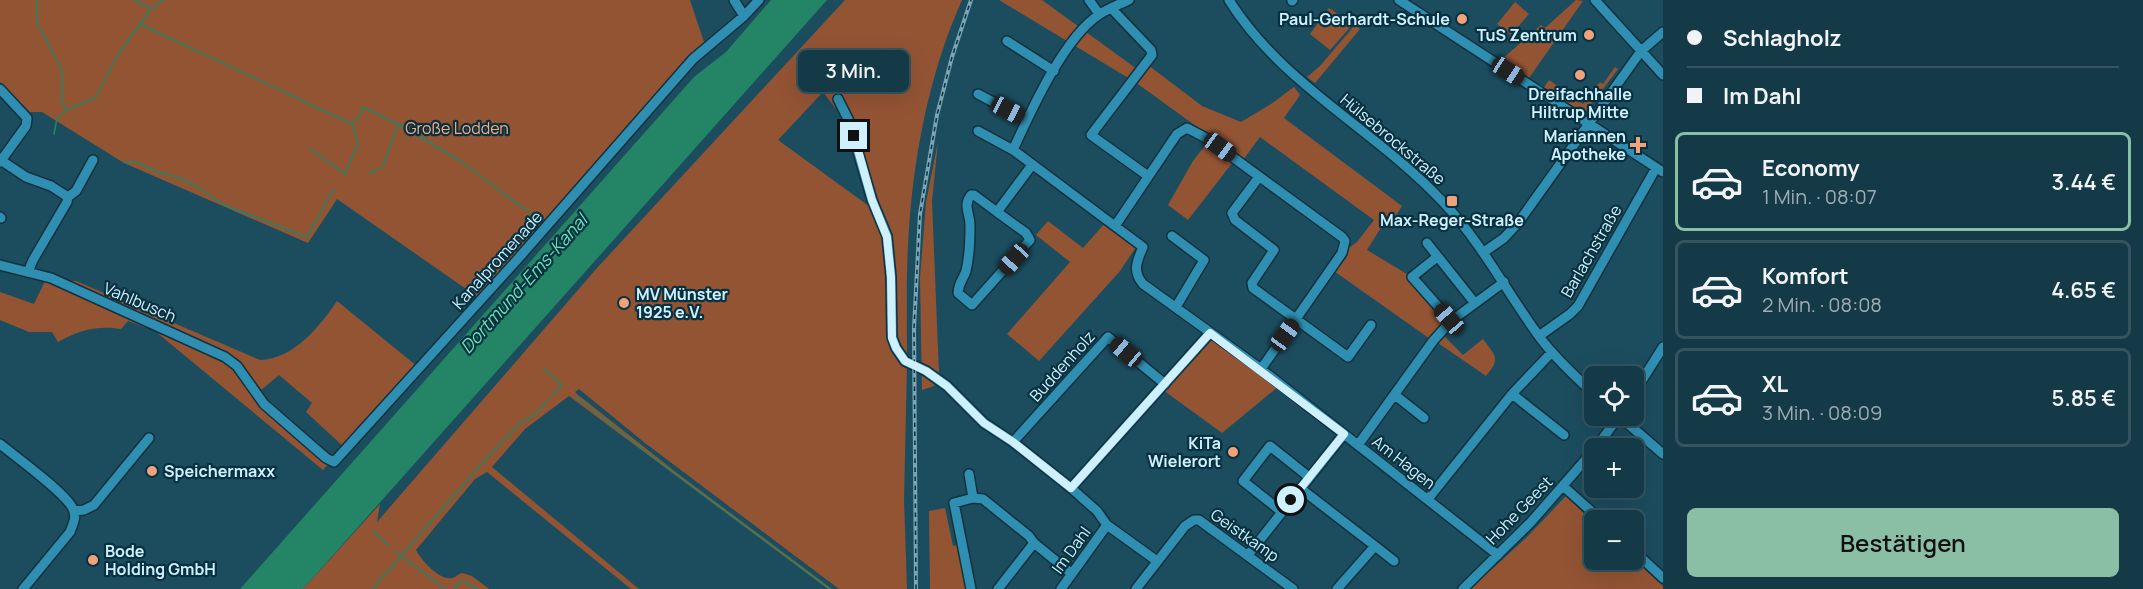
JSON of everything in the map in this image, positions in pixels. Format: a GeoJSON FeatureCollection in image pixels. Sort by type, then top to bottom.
{"type":"FeatureCollection","features":[{"type":"Feature","properties":{"kind":"street"},"geometry":{"type":"LineString","coordinates":[[734,0],[744,16]]}},
{"type":"Feature","properties":{"kind":"street","name":"Kanalpromenade"},"geometry":{"type":"LineString","coordinates":[[253,390],[264,404],[326,458],[334,462],[516,261],[693,59],[744,16],[759,0]]}},
{"type":"Feature","properties":{"kind":"street"},"geometry":{"type":"LineString","coordinates":[[1089,0],[1100,14]]}},
{"type":"Feature","properties":{"kind":"street"},"geometry":{"type":"LineString","coordinates":[[1013,150],[1027,120],[1073,39],[1100,14],[1129,0]]}},
{"type":"Feature","properties":{"kind":"street","name":"Hülsebrockstraße"},"geometry":{"type":"LineString","coordinates":[[1228,0],[1254,34],[1294,76],[1423,181],[1457,216],[1484,252],[1539,336],[1584,384]]}},
{"type":"Feature","properties":{"kind":"street"},"geometry":{"type":"LineString","coordinates":[[1401,0],[1659,170]]}},
{"type":"Feature","properties":{"kind":"street"},"geometry":{"type":"LineString","coordinates":[[1595,0],[1663,75]]}},
{"type":"Feature","properties":{"kind":"street"},"geometry":{"type":"LineString","coordinates":[[1112,8],[1151,50],[1152,55],[1092,135],[1148,176]]}},
{"type":"Feature","properties":{"kind":"street"},"geometry":{"type":"LineString","coordinates":[[1484,252],[1504,238],[1518,223],[1641,51],[1663,32]]}},
{"type":"Feature","properties":{"kind":"street"},"geometry":{"type":"LineString","coordinates":[[1007,41],[1054,71]]}},
{"type":"Feature","properties":{"kind":"street"},"geometry":{"type":"LineString","coordinates":[[0,89],[27,118],[26,126],[1,157],[26,177],[51,186],[68,197]]}},
{"type":"Feature","properties":{"kind":"street"},"geometry":{"type":"LineString","coordinates":[[978,94],[1027,120]]}},
{"type":"Feature","properties":{"kind":"street","name":"Im Dahl"},"geometry":{"type":"LineString","coordinates":[[838,99],[849,121],[872,200],[887,237],[891,277],[892,338],[896,348],[905,361],[926,371],[947,386],[984,423],[1013,442],[1071,488],[1097,511],[1107,525],[1061,589]]}},
{"type":"Feature","properties":{"kind":"street"},"geometry":{"type":"LineString","coordinates":[[1115,226],[1177,134],[1187,128],[1208,139],[1342,237],[1344,242],[1342,253],[1261,369]]}},
{"type":"Feature","properties":{"kind":"street","name":"Am Hagen"},"geometry":{"type":"LineString","coordinates":[[978,131],[1013,150],[1143,247],[1136,265],[1139,279],[1261,369],[1498,555]]}},
{"type":"Feature","properties":{"kind":"street"},"geometry":{"type":"LineString","coordinates":[[28,272],[68,197],[76,191],[93,160]]}},
{"type":"Feature","properties":{"kind":"street"},"geometry":{"type":"LineString","coordinates":[[997,212],[1032,165]]}},
{"type":"Feature","properties":{"kind":"street","name":"Barlachstraße"},"geometry":{"type":"LineString","coordinates":[[1539,336],[1567,317],[1578,306],[1659,170]]}},
{"type":"Feature","properties":{"kind":"street"},"geometry":{"type":"LineString","coordinates":[[1260,177],[1232,213],[1233,217],[1274,250],[1251,286],[1348,357],[1371,325]]}},
{"type":"Feature","properties":{"kind":"street"},"geometry":{"type":"LineString","coordinates":[[971,195],[974,195],[997,212],[1026,233],[1030,240],[972,305],[958,293],[958,282],[965,272],[970,226],[966,211],[968,200],[971,195]]}},
{"type":"Feature","properties":{"kind":"street"},"geometry":{"type":"LineString","coordinates":[[1172,236],[1204,260],[1176,307]]}},
{"type":"Feature","properties":{"kind":"street"},"geometry":{"type":"LineString","coordinates":[[1427,243],[1474,302]]}},
{"type":"Feature","properties":{"kind":"street"},"geometry":{"type":"LineString","coordinates":[[1437,256],[1412,277],[1451,321]]}},
{"type":"Feature","properties":{"kind":"street","name":"Vahlbusch"},"geometry":{"type":"LineString","coordinates":[[0,265],[52,278],[205,346],[237,366],[253,390]]}},
{"type":"Feature","properties":{"kind":"street"},"geometry":{"type":"LineString","coordinates":[[1358,445],[1433,341],[1451,321],[1504,282]]}},
{"type":"Feature","properties":{"kind":"street"},"geometry":{"type":"LineString","coordinates":[[1071,488],[1210,333]]}},
{"type":"Feature","properties":{"kind":"street","name":"Buddenholz"},"geometry":{"type":"LineString","coordinates":[[1013,442],[1108,337],[1165,384]]}},
{"type":"Feature","properties":{"kind":"street"},"geometry":{"type":"LineString","coordinates":[[1644,377],[1663,346]]}},
{"type":"Feature","properties":{"kind":"street"},"geometry":{"type":"LineString","coordinates":[[1428,499],[1512,394],[1552,352]]}},
{"type":"Feature","properties":{"kind":"street"},"geometry":{"type":"LineString","coordinates":[[1512,394],[1564,435]]}},
{"type":"Feature","properties":{"kind":"street"},"geometry":{"type":"LineString","coordinates":[[1395,395],[1424,418]]}},
{"type":"Feature","properties":{"kind":"street"},"geometry":{"type":"LineString","coordinates":[[1631,426],[1663,454]]}},
{"type":"Feature","properties":{"kind":"street"},"geometry":{"type":"LineString","coordinates":[[1248,555],[1344,434]]}},
{"type":"Feature","properties":{"kind":"street"},"geometry":{"type":"LineString","coordinates":[[74,511],[84,510],[94,505],[149,438]]}},
{"type":"Feature","properties":{"kind":"street"},"geometry":{"type":"LineString","coordinates":[[0,444],[59,492],[74,511],[74,521],[70,532],[23,589]]}},
{"type":"Feature","properties":{"kind":"street"},"geometry":{"type":"LineString","coordinates":[[1282,512],[1243,481],[1270,446],[1309,477]]}},
{"type":"Feature","properties":{"kind":"street","name":"Hohe Geest"},"geometry":{"type":"LineString","coordinates":[[1463,589],[1498,555],[1584,462]]}},
{"type":"Feature","properties":{"kind":"street"},"geometry":{"type":"LineString","coordinates":[[969,474],[974,498]]}},
{"type":"Feature","properties":{"kind":"street"},"geometry":{"type":"LineString","coordinates":[[1563,486],[1590,510]]}},
{"type":"Feature","properties":{"kind":"street"},"geometry":{"type":"LineString","coordinates":[[1300,488],[1394,561]]}},
{"type":"Feature","properties":{"kind":"street"},"geometry":{"type":"LineString","coordinates":[[971,589],[954,503],[974,498],[983,499],[1072,574]]}},
{"type":"Feature","properties":{"kind":"street","name":"Geistkamp"},"geometry":{"type":"LineString","coordinates":[[1136,589],[1185,526],[1194,520],[1199,520],[1293,589]]}},
{"type":"Feature","properties":{"kind":"street"},"geometry":{"type":"LineString","coordinates":[[1107,525],[1157,561]]}},
{"type":"Feature","properties":{"kind":"street"},"geometry":{"type":"LineString","coordinates":[[998,589],[1034,543]]}},
{"type":"Feature","properties":{"kind":"street"},"geometry":{"type":"LineString","coordinates":[[1337,589],[1374,546]]}},
{"type":"Feature","properties":{"kind":"street"},"geometry":{"type":"LineString","coordinates":[[1644,560],[1663,578]]}},
{"type":"Feature","properties":{"kind":"green space","name":"Große Lodden"},"geometry":{"type":"Polygon","coordinates":[[[0,0],[690,0],[704,42],[688,56],[479,298],[337,199],[308,243],[124,163],[42,112],[30,112],[0,82],[0,0]]]}},
{"type":"Feature","properties":{"kind":"green space"},"geometry":{"type":"Polygon","coordinates":[[[845,0],[962,0],[931,89],[913,183],[908,246],[907,357],[897,347],[893,336],[894,277],[889,236],[874,198],[869,199],[846,122],[823,92],[778,140],[873,209],[883,236],[889,277],[889,336],[892,348],[907,365],[904,499],[907,589],[839,589],[645,443],[579,389],[575,392],[577,394],[677,473],[832,589],[828,589],[569,396],[525,429],[492,467],[639,589],[631,589],[487,472],[475,479],[416,550],[426,564],[442,576],[452,578],[462,573],[472,576],[489,589],[303,589],[380,504],[377,522],[597,268],[845,0]]]}},
{"type":"Feature","properties":{"kind":"green space"},"geometry":{"type":"Polygon","coordinates":[[[999,0],[1042,0],[1141,72],[1148,65],[1202,106],[1241,122],[1294,87],[1300,95],[1284,118],[1402,206],[1387,229],[1382,226],[1367,250],[1412,277],[1451,321],[1433,341],[1331,269],[1342,253],[1357,242],[1374,220],[1260,137],[1243,160],[1135,82],[999,0]]]}},
{"type":"Feature","properties":{"kind":"green space"},"geometry":{"type":"Polygon","coordinates":[[[1576,0],[1583,1],[1529,78],[1501,60],[1541,25],[1545,28],[1576,0]]]}},
{"type":"Feature","properties":{"kind":"green space"},"geometry":{"type":"Polygon","coordinates":[[[1515,2],[1529,14],[1511,35],[1497,24],[1515,2]]]}},
{"type":"Feature","properties":{"kind":"green space"},"geometry":{"type":"Polygon","coordinates":[[[1329,8],[1353,24],[1330,50],[1310,34],[1329,8]]]}},
{"type":"Feature","properties":{"kind":"green space"},"geometry":{"type":"Polygon","coordinates":[[[1355,25],[1360,29],[1315,83],[1307,77],[1320,66],[1355,25]]]}},
{"type":"Feature","properties":{"kind":"green space"},"geometry":{"type":"Polygon","coordinates":[[[1615,67],[1618,69],[1584,114],[1543,89],[1549,80],[1583,104],[1600,82],[1603,84],[1615,67]]]}},
{"type":"Feature","properties":{"kind":"green space"},"geometry":{"type":"Polygon","coordinates":[[[938,142],[932,201],[939,374],[934,386],[922,390],[920,278],[926,202],[938,142]]]}},
{"type":"Feature","properties":{"kind":"green space"},"geometry":{"type":"Polygon","coordinates":[[[1207,143],[1233,162],[1188,220],[1168,205],[1193,161],[1207,143]]]}},
{"type":"Feature","properties":{"kind":"green space"},"geometry":{"type":"Polygon","coordinates":[[[1048,221],[1083,248],[1105,223],[1136,247],[1120,271],[1039,361],[1007,334],[1070,262],[1036,235],[1048,221]]]}},
{"type":"Feature","properties":{"kind":"green space"},"geometry":{"type":"Polygon","coordinates":[[[46,279],[76,281],[260,360],[284,354],[305,340],[323,321],[337,301],[418,367],[345,448],[306,412],[312,403],[279,375],[260,391],[285,419],[333,458],[323,470],[155,331],[128,321],[121,329],[88,330],[73,334],[58,342],[52,332],[29,332],[0,320],[0,292],[34,304],[46,279]]]}},
{"type":"Feature","properties":{"kind":"green space"},"geometry":{"type":"Polygon","coordinates":[[[1444,336],[1463,355],[1483,339],[1495,358],[1494,365],[1486,376],[1438,343],[1444,336]]]}},
{"type":"Feature","properties":{"kind":"green space"},"geometry":{"type":"Polygon","coordinates":[[[1212,339],[1279,386],[1222,433],[1163,390],[1212,339]]]}},
{"type":"Feature","properties":{"kind":"green space"},"geometry":{"type":"Polygon","coordinates":[[[1566,496],[1584,513],[1584,570],[1644,568],[1663,586],[1663,589],[1470,589],[1527,537],[1566,496]]]}},
{"type":"Feature","properties":{"kind":"green space"},"geometry":{"type":"Polygon","coordinates":[[[945,508],[953,546],[959,545],[968,589],[930,589],[929,511],[945,508]]]}},
{"type":"Feature","properties":{"kind":"water","name":"Dortmund-Ems-Kanal"},"geometry":{"type":"Polygon","coordinates":[[[771,0],[827,0],[303,589],[240,589],[694,77],[726,52],[771,0]]]}},
{"type":"Feature","properties":{"kind":"waterway"},"geometry":{"type":"LineString","coordinates":[[37,0],[37,23],[62,70],[62,101],[66,109]]}},
{"type":"Feature","properties":{"kind":"waterway"},"geometry":{"type":"LineString","coordinates":[[135,0],[150,8]]}},
{"type":"Feature","properties":{"kind":"waterway"},"geometry":{"type":"LineString","coordinates":[[54,134],[57,118],[67,110],[96,97],[117,56],[150,10],[163,0]]}},
{"type":"Feature","properties":{"kind":"waterway"},"geometry":{"type":"LineString","coordinates":[[140,24],[352,124]]}},
{"type":"Feature","properties":{"kind":"waterway"},"geometry":{"type":"LineString","coordinates":[[344,176],[358,144],[352,124],[358,119],[363,107],[398,124],[383,166]]}},
{"type":"Feature","properties":{"kind":"waterway"},"geometry":{"type":"LineString","coordinates":[[398,124],[459,160],[542,222]]}},
{"type":"Feature","properties":{"kind":"waterway"},"geometry":{"type":"LineString","coordinates":[[311,149],[344,173]]}},
{"type":"Feature","properties":{"kind":"waterway"},"geometry":{"type":"LineString","coordinates":[[124,162],[136,162],[155,171],[177,177],[197,186],[224,205],[307,237],[335,190]]}},
{"type":"Feature","properties":{"kind":"waterway"},"geometry":{"type":"LineString","coordinates":[[369,173],[380,168]]}},
{"type":"Feature","properties":{"kind":"waterway"},"geometry":{"type":"LineString","coordinates":[[544,369],[562,385],[551,397]]}},
{"type":"Feature","properties":{"kind":"waterway"},"geometry":{"type":"LineString","coordinates":[[575,396],[830,589]]}},
{"type":"Feature","properties":{"kind":"waterway"},"geometry":{"type":"LineString","coordinates":[[372,589],[483,462],[521,422],[530,418],[548,401]]}},
{"type":"Feature","properties":{"kind":"waterway"},"geometry":{"type":"LineString","coordinates":[[373,531],[389,546]]}},
{"type":"Feature","properties":{"kind":"waterway"},"geometry":{"type":"LineString","coordinates":[[395,551],[445,589]]}},
{"type":"Feature","properties":{"kind":"waterway"},"geometry":{"type":"LineString","coordinates":[[454,589],[458,583],[464,581],[477,589]]}},
{"type":"Feature","properties":{"kind":"railway"},"geometry":{"type":"LineString","coordinates":[[916,589],[914,328],[920,214],[937,115],[952,57],[971,0]]}},
{"type":"Feature","properties":{"kind":"place","name":"Paul-Gerhardt-Schule"},"geometry":{"type":"Point","coordinates":[1462,19]}},
{"type":"Feature","properties":{"kind":"place","name":"TuS Zentrum"},"geometry":{"type":"Point","coordinates":[1589,35]}},
{"type":"Feature","properties":{"kind":"place","name":"Dreifachhalle Hiltrup Mitte"},"geometry":{"type":"Point","coordinates":[1580,75]}},
{"type":"Feature","properties":{"kind":"place","name":"Mariannen Apotheke"},"geometry":{"type":"Point","coordinates":[1638,145]}},
{"type":"Feature","properties":{"kind":"place","name":"Max-Reger-Straße"},"geometry":{"type":"Point","coordinates":[1452,201]}},
{"type":"Feature","properties":{"kind":"place","name":"MV Münster 1925 e.V."},"geometry":{"type":"Point","coordinates":[624,303]}},
{"type":"Feature","properties":{"kind":"place","name":"KiTa Wielerort"},"geometry":{"type":"Point","coordinates":[1233,452]}},
{"type":"Feature","properties":{"kind":"place","name":"Speichermaxx"},"geometry":{"type":"Point","coordinates":[152,471]}},
{"type":"Feature","properties":{"kind":"place","name":"Bode Holding GmbH"},"geometry":{"type":"Point","coordinates":[93,560]}},
{"type":"Feature","properties":{"kind":"route"},"geometry":{"type":"LineString","coordinates":[[854,136],[872,200],[887,237],[891,277],[892,338],[905,361],[926,371],[947,386],[984,423],[1013,442],[1071,488],[1210,333],[1261,369],[1344,434],[1291,500]]}}]}
